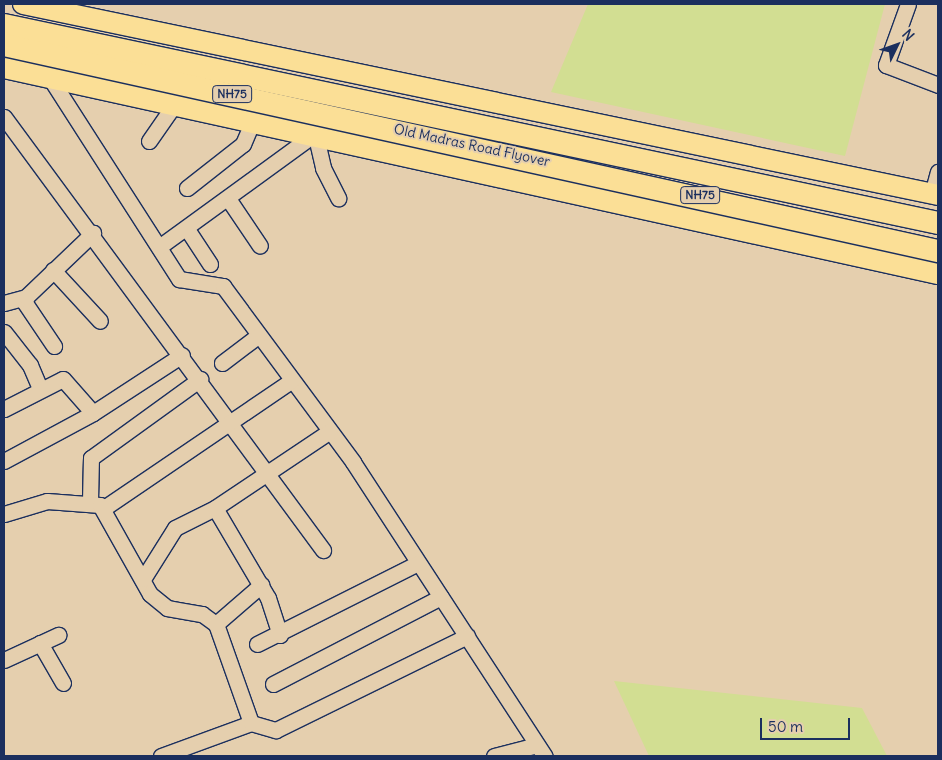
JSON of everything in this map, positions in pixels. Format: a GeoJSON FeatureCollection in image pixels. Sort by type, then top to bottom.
{"type":"FeatureCollection","features":[{"type":"Feature","properties":{"kind":"highway","name":"Old Madras Road Flyover"},"geometry":{"type":"LineString","coordinates":[[4,25],[463,133],[938,251]]}},
{"type":"Feature","properties":{"kind":"highway","name":"Old Madras Road Flyover"},"geometry":{"type":"LineString","coordinates":[[4,45],[938,223]]}},
{"type":"Feature","properties":{"kind":"main road"},"geometry":{"type":"LineString","coordinates":[[23,4],[935,195]]}},
{"type":"Feature","properties":{"kind":"main road"},"geometry":{"type":"LineString","coordinates":[[4,68],[938,274]]}},
{"type":"Feature","properties":{"kind":"street"},"geometry":{"type":"LineString","coordinates":[[908,4],[886,65],[938,85]]}},
{"type":"Feature","properties":{"kind":"street"},"geometry":{"type":"LineString","coordinates":[[50,78],[182,281],[220,283],[330,431],[541,750],[494,756]]}},
{"type":"Feature","properties":{"kind":"street"},"geometry":{"type":"LineString","coordinates":[[149,141],[174,106]]}},
{"type":"Feature","properties":{"kind":"street"},"geometry":{"type":"LineString","coordinates":[[4,117],[93,233],[232,422],[323,550]]}},
{"type":"Feature","properties":{"kind":"street"},"geometry":{"type":"LineString","coordinates":[[187,188],[243,144],[252,123]]}},
{"type":"Feature","properties":{"kind":"street"},"geometry":{"type":"LineString","coordinates":[[159,248],[229,200],[314,136],[323,168],[338,198]]}},
{"type":"Feature","properties":{"kind":"street"},"geometry":{"type":"LineString","coordinates":[[935,195],[938,172]]}},
{"type":"Feature","properties":{"kind":"street"},"geometry":{"type":"LineString","coordinates":[[229,200],[260,246]]}},
{"type":"Feature","properties":{"kind":"street"},"geometry":{"type":"LineString","coordinates":[[187,228],[210,264]]}},
{"type":"Feature","properties":{"kind":"street"},"geometry":{"type":"LineString","coordinates":[[4,303],[26,297],[93,233]]}},
{"type":"Feature","properties":{"kind":"street"},"geometry":{"type":"LineString","coordinates":[[53,270],[100,321]]}},
{"type":"Feature","properties":{"kind":"street"},"geometry":{"type":"LineString","coordinates":[[26,297],[26,303],[54,346]]}},
{"type":"Feature","properties":{"kind":"street"},"geometry":{"type":"LineString","coordinates":[[4,332],[30,365],[40,389]]}},
{"type":"Feature","properties":{"kind":"street"},"geometry":{"type":"LineString","coordinates":[[222,362],[259,335]]}},
{"type":"Feature","properties":{"kind":"street"},"geometry":{"type":"LineString","coordinates":[[4,461],[93,413],[182,354]]}},
{"type":"Feature","properties":{"kind":"street"},"geometry":{"type":"LineString","coordinates":[[90,501],[91,458],[200,379]]}},
{"type":"Feature","properties":{"kind":"street"},"geometry":{"type":"LineString","coordinates":[[4,409],[40,389],[67,380],[93,413]]}},
{"type":"Feature","properties":{"kind":"street"},"geometry":{"type":"LineString","coordinates":[[104,508],[292,380]]}},
{"type":"Feature","properties":{"kind":"street"},"geometry":{"type":"LineString","coordinates":[[142,579],[175,528],[216,508],[330,431]]}},
{"type":"Feature","properties":{"kind":"street"},"geometry":{"type":"LineString","coordinates":[[4,514],[47,501],[90,501],[104,508],[142,579],[167,608],[202,614],[216,624],[251,723]]}},
{"type":"Feature","properties":{"kind":"street"},"geometry":{"type":"LineString","coordinates":[[216,508],[261,585],[280,635]]}},
{"type":"Feature","properties":{"kind":"street"},"geometry":{"type":"LineString","coordinates":[[257,644],[280,635],[418,563]]}},
{"type":"Feature","properties":{"kind":"street"},"geometry":{"type":"LineString","coordinates":[[216,624],[261,585]]}},
{"type":"Feature","properties":{"kind":"street"},"geometry":{"type":"LineString","coordinates":[[273,684],[441,597]]}},
{"type":"Feature","properties":{"kind":"street"},"geometry":{"type":"LineString","coordinates":[[4,660],[58,635]]}},
{"type":"Feature","properties":{"kind":"street"},"geometry":{"type":"LineString","coordinates":[[161,756],[251,723],[276,730],[467,636]]}},
{"type":"Feature","properties":{"kind":"street"},"geometry":{"type":"LineString","coordinates":[[40,643],[62,683]]}},
{"type":"Feature","properties":{"kind":"green space"},"geometry":{"type":"Polygon","coordinates":[[[588,4],[885,4],[845,156],[551,92],[588,4]]]}},
{"type":"Feature","properties":{"kind":"green space"},"geometry":{"type":"Polygon","coordinates":[[[614,681],[862,708],[887,756],[649,756],[614,681]]]}}]}
